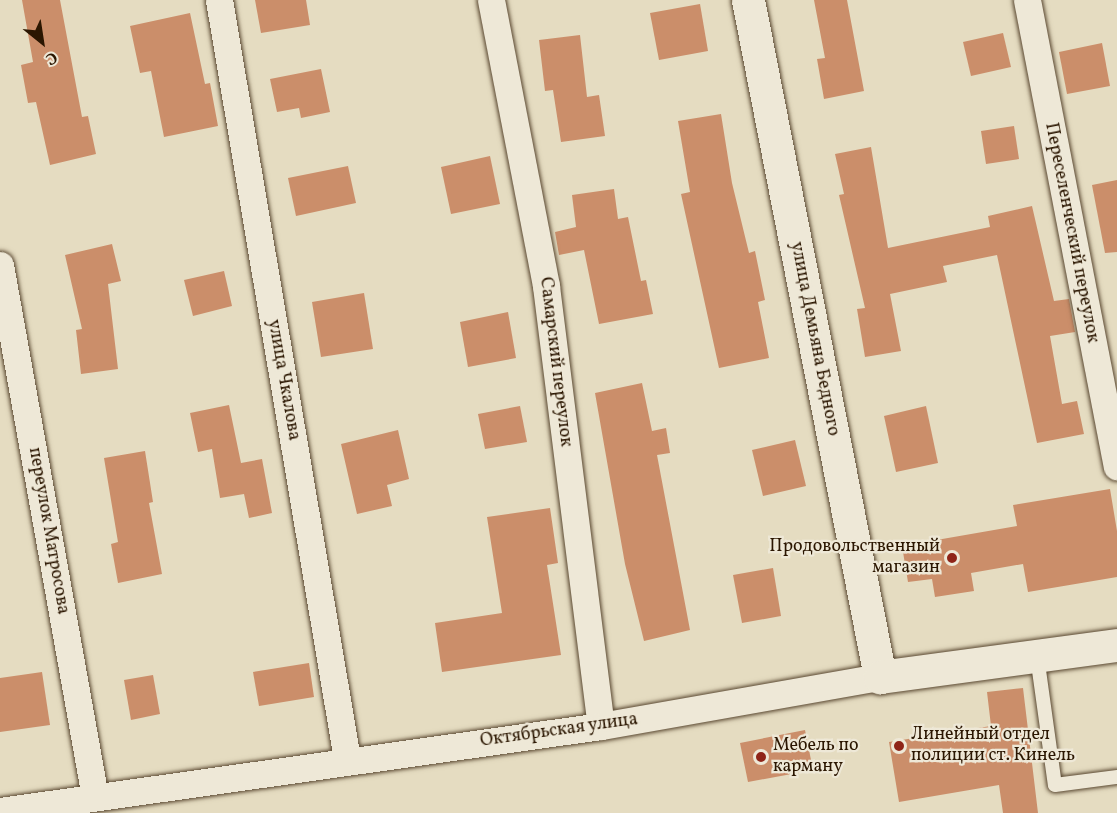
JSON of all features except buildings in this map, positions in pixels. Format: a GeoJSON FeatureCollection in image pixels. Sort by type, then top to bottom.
{"type":"FeatureCollection","features":[{"type":"Feature","properties":{"kind":"street","name":"улица Чкалова"},"geometry":{"type":"LineString","coordinates":[[219,0],[347,759]]}},
{"type":"Feature","properties":{"kind":"street","name":"Самарский переулок"},"geometry":{"type":"LineString","coordinates":[[491,0],[546,286],[601,726]]}},
{"type":"Feature","properties":{"kind":"street","name":"улица Демьяна Бедного"},"geometry":{"type":"LineString","coordinates":[[748,0],[880,677]]}},
{"type":"Feature","properties":{"kind":"street","name":"Переселенческий переулок"},"geometry":{"type":"LineString","coordinates":[[1028,0],[1117,466]]}},
{"type":"Feature","properties":{"kind":"street","name":"переулок Матросова"},"geometry":{"type":"LineString","coordinates":[[0,265],[95,797]]}},
{"type":"Feature","properties":{"kind":"street","name":"Октябрьская улица"},"geometry":{"type":"LineString","coordinates":[[0,811],[347,759],[601,726],[880,677],[1117,645]]}},
{"type":"Feature","properties":{"kind":"lane"},"geometry":{"type":"LineString","coordinates":[[1037,656],[1055,785],[1117,777]]}},
{"type":"Feature","properties":{"kind":"place","name":"Продовольственный магазин"},"geometry":{"type":"Point","coordinates":[952,558]}},
{"type":"Feature","properties":{"kind":"place","name":"Линейный отдел полиции ст. Кинель"},"geometry":{"type":"Point","coordinates":[899,746]}},
{"type":"Feature","properties":{"kind":"place","name":"Мебель по карману"},"geometry":{"type":"Point","coordinates":[761,757]}}]}
